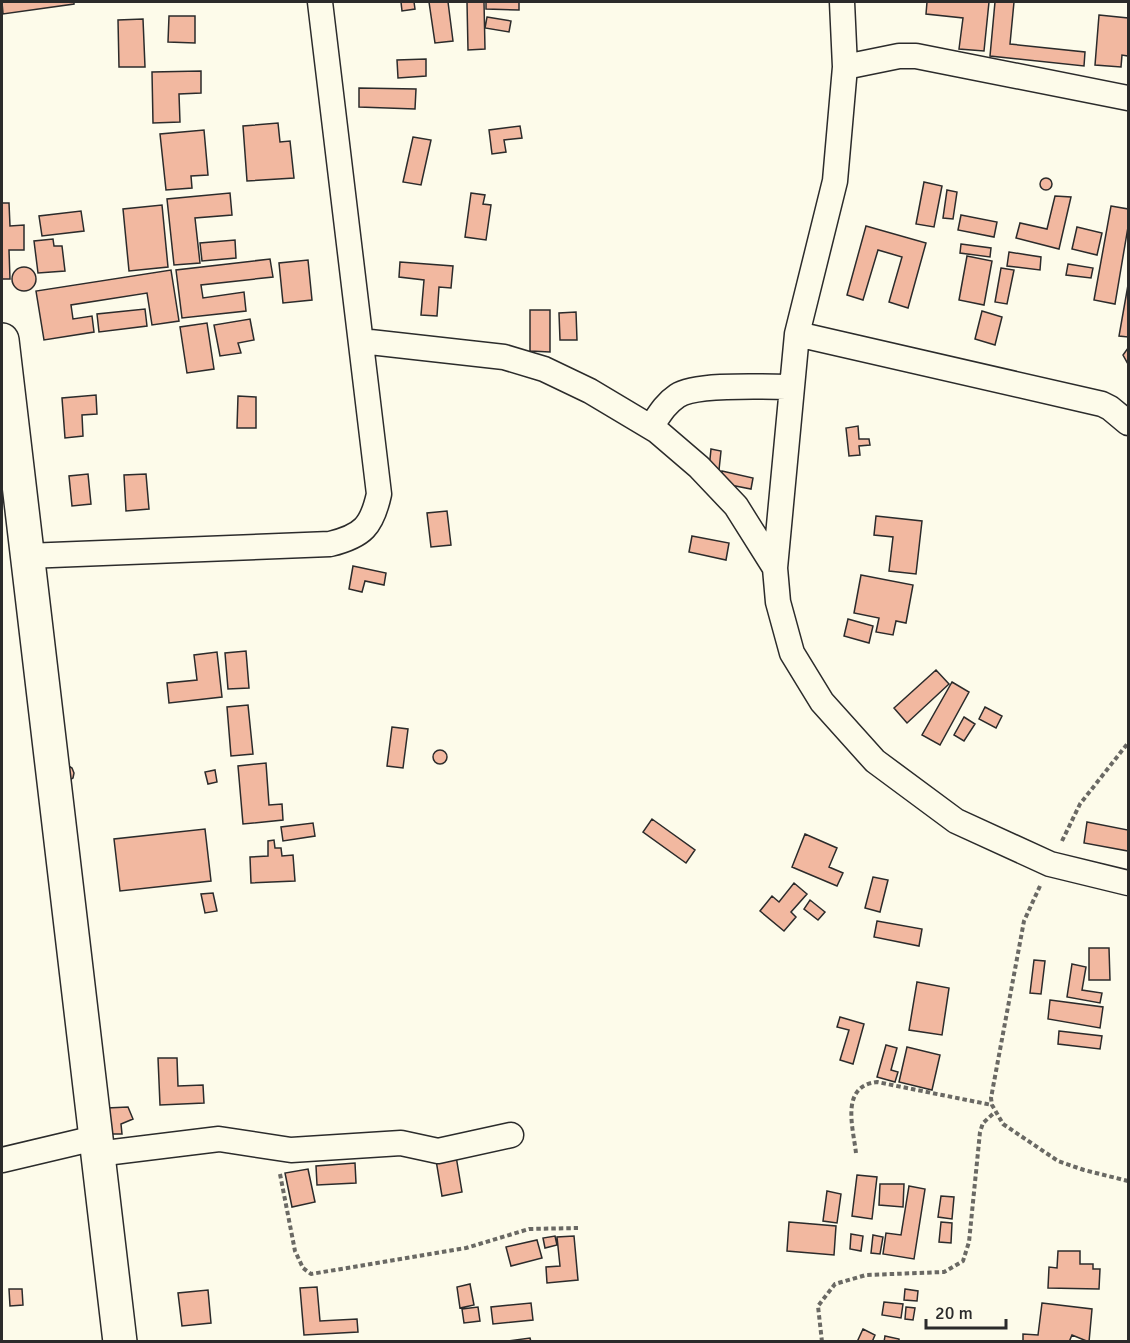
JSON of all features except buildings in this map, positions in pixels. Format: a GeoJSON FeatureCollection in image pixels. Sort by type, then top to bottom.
{"type":"FeatureCollection","features":[{"type":"Feature","properties":{"kind":"main road"},"geometry":{"type":"LineString","coordinates":[[2,340],[5,407],[26,556],[120,1341]]}},
{"type":"Feature","properties":{"kind":"street"},"geometry":{"type":"LineString","coordinates":[[26,556],[330,543],[349,539],[363,530],[374,515],[379,494],[320,2]]}},
{"type":"Feature","properties":{"kind":"street"},"geometry":{"type":"LineString","coordinates":[[842,2],[845,67],[835,181],[797,334],[776,568],[778,602],[792,653],[822,702],[875,760],[956,820],[1050,864],[1128,883]]}},
{"type":"Feature","properties":{"kind":"street"},"geometry":{"type":"LineString","coordinates":[[845,67],[899,56],[916,56],[1128,98]]}},
{"type":"Feature","properties":{"kind":"street"},"geometry":{"type":"LineString","coordinates":[[797,334],[1102,404],[1128,423]]}},
{"type":"Feature","properties":{"kind":"street"},"geometry":{"type":"LineString","coordinates":[[361,341],[504,357],[544,369],[590,391],[651,428],[699,467],[736,506],[776,568]]}},
{"type":"Feature","properties":{"kind":"street"},"geometry":{"type":"LineString","coordinates":[[651,428],[666,404],[680,394],[695,389],[792,387]]}},
{"type":"Feature","properties":{"kind":"street"},"geometry":{"type":"LineString","coordinates":[[2,1160],[96,1146],[219,1138],[291,1150],[401,1143],[438,1151],[511,1135]]}},
{"type":"Feature","properties":{"kind":"path"},"geometry":{"type":"LineString","coordinates":[[1128,743],[1080,804],[1024,921],[991,1098],[992,1106],[1003,1124],[1058,1161],[1128,1181]]}},
{"type":"Feature","properties":{"kind":"path"},"geometry":{"type":"LineString","coordinates":[[856,1153],[852,1100],[856,1092],[869,1083],[877,1082],[992,1106]]}},
{"type":"Feature","properties":{"kind":"path"},"geometry":{"type":"LineString","coordinates":[[822,1341],[818,1306],[835,1284],[866,1275],[944,1272],[963,1261],[969,1242],[980,1132],[983,1123],[995,1112]]}},
{"type":"Feature","properties":{"kind":"path"},"geometry":{"type":"LineString","coordinates":[[275,1147],[295,1251],[303,1268],[311,1274],[466,1248],[529,1229],[578,1228]]}}]}
